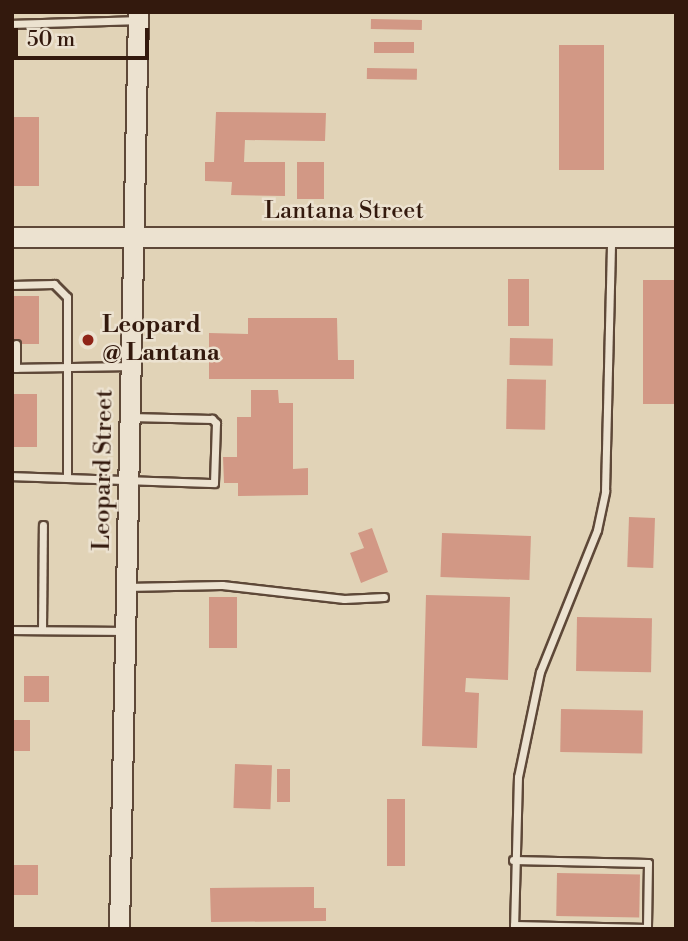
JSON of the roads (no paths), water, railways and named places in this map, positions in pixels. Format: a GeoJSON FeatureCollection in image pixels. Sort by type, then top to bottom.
{"type":"FeatureCollection","features":[{"type":"Feature","properties":{"kind":"main road","name":"Leopard Street"},"geometry":{"type":"LineString","coordinates":[[119,929],[138,16]]}},
{"type":"Feature","properties":{"kind":"main road","name":"Lantana Street"},"geometry":{"type":"LineString","coordinates":[[12,237],[676,237]]}},
{"type":"Feature","properties":{"kind":"lane"},"geometry":{"type":"LineString","coordinates":[[12,24],[138,16]]}},
{"type":"Feature","properties":{"kind":"lane"},"geometry":{"type":"LineString","coordinates":[[513,860],[648,863],[647,928],[514,927],[513,860],[519,777],[540,672],[597,530],[605,491],[611,238]]}},
{"type":"Feature","properties":{"kind":"lane"},"geometry":{"type":"LineString","coordinates":[[16,297],[14,285],[54,284],[63,289],[68,476]]}},
{"type":"Feature","properties":{"kind":"lane"},"geometry":{"type":"LineString","coordinates":[[16,344],[14,368],[131,366]]}},
{"type":"Feature","properties":{"kind":"lane"},"geometry":{"type":"LineString","coordinates":[[12,476],[214,483],[216,423],[212,419],[130,417]]}},
{"type":"Feature","properties":{"kind":"lane"},"geometry":{"type":"LineString","coordinates":[[42,630],[43,525]]}},
{"type":"Feature","properties":{"kind":"lane"},"geometry":{"type":"LineString","coordinates":[[126,587],[222,585],[344,599],[384,597]]}},
{"type":"Feature","properties":{"kind":"lane"},"geometry":{"type":"LineString","coordinates":[[12,629],[125,631]]}},
{"type":"Feature","properties":{"kind":"place","name":"Leopard @ Lantana"},"geometry":{"type":"Point","coordinates":[88,340]}}]}
